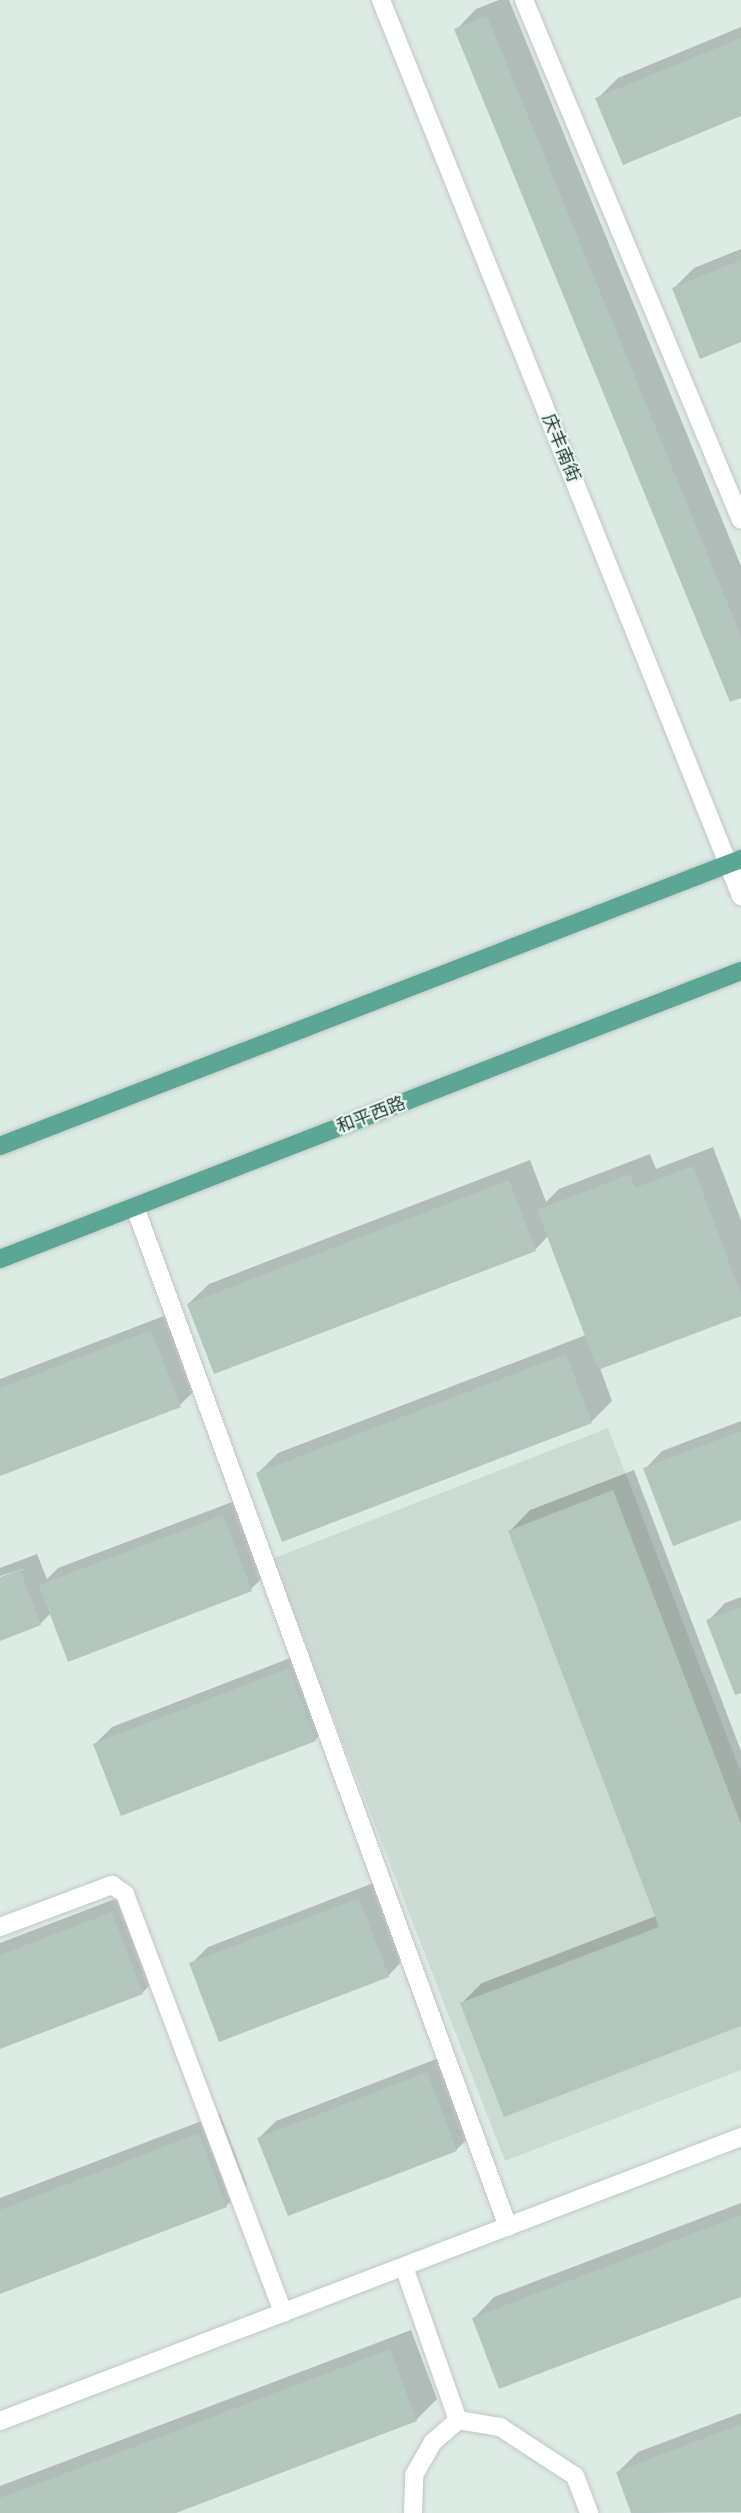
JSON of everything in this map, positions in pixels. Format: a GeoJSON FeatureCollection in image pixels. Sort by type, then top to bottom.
{"type":"FeatureCollection","features":[{"type":"Feature","properties":{"kind":"main road"},"geometry":{"type":"LineString","coordinates":[[0,1146],[735,862]]}},
{"type":"Feature","properties":{"kind":"main road","name":"和平西路"},"geometry":{"type":"LineString","coordinates":[[0,1259],[741,971]]}},
{"type":"Feature","properties":{"kind":"street","name":"庆丰南街"},"geometry":{"type":"LineString","coordinates":[[381,0],[735,862],[741,896]]}},
{"type":"Feature","properties":{"kind":"street"},"geometry":{"type":"LineString","coordinates":[[524,0],[741,520]]}},
{"type":"Feature","properties":{"kind":"street"},"geometry":{"type":"LineString","coordinates":[[135,1207],[508,2227]]}},
{"type":"Feature","properties":{"kind":"street"},"geometry":{"type":"LineString","coordinates":[[0,1927],[112,1885],[125,1894],[283,2313]]}},
{"type":"Feature","properties":{"kind":"street"},"geometry":{"type":"LineString","coordinates":[[0,2421],[741,2137]]}},
{"type":"Feature","properties":{"kind":"street"},"geometry":{"type":"LineString","coordinates":[[404,2267],[458,2420]]}},
{"type":"Feature","properties":{"kind":"street"},"geometry":{"type":"LineString","coordinates":[[413,2513],[414,2475],[433,2442],[458,2420]]}},
{"type":"Feature","properties":{"kind":"street"},"geometry":{"type":"LineString","coordinates":[[458,2420],[500,2427],[575,2476],[589,2513]]}},
{"type":"Feature","properties":{"kind":"shaded area"},"geometry":{"type":"Polygon","coordinates":[[[608,1428],[741,1773],[741,2070],[505,2161],[272,1559],[608,1428]]]}},
{"type":"Feature","properties":{"kind":"building"},"geometry":{"type":"Polygon","coordinates":[[[487,16],[741,636],[741,698],[730,702],[454,29],[487,16]]]}},
{"type":"Feature","properties":{"kind":"building"},"geometry":{"type":"Polygon","coordinates":[[[741,38],[741,116],[623,165],[595,98],[741,38]]]}},
{"type":"Feature","properties":{"kind":"building"},"geometry":{"type":"Polygon","coordinates":[[[741,260],[741,342],[700,359],[672,288],[741,260]]]}},
{"type":"Feature","properties":{"kind":"building"},"geometry":{"type":"Polygon","coordinates":[[[693,1166],[741,1294],[741,1316],[598,1370],[537,1210],[630,1174],[635,1188],[693,1166]]]}},
{"type":"Feature","properties":{"kind":"building"},"geometry":{"type":"Polygon","coordinates":[[[509,1180],[536,1251],[214,1374],[187,1304],[509,1180]]]}},
{"type":"Feature","properties":{"kind":"building"},"geometry":{"type":"Polygon","coordinates":[[[151,1330],[181,1407],[0,1476],[0,1388],[151,1330]]]}},
{"type":"Feature","properties":{"kind":"building"},"geometry":{"type":"Polygon","coordinates":[[[566,1354],[592,1423],[282,1542],[256,1473],[566,1354]]]}},
{"type":"Feature","properties":{"kind":"building"},"geometry":{"type":"Polygon","coordinates":[[[741,1431],[741,1520],[673,1546],[643,1468],[741,1431]]]}},
{"type":"Feature","properties":{"kind":"building"},"geometry":{"type":"Polygon","coordinates":[[[613,1490],[741,1824],[741,2026],[504,2117],[460,2003],[659,1927],[508,1531],[613,1490]]]}},
{"type":"Feature","properties":{"kind":"building"},"geometry":{"type":"Polygon","coordinates":[[[223,1515],[252,1591],[68,1662],[39,1585],[223,1515]]]}},
{"type":"Feature","properties":{"kind":"building"},"geometry":{"type":"Polygon","coordinates":[[[20,1570],[41,1625],[0,1641],[0,1577],[20,1570]]]}},
{"type":"Feature","properties":{"kind":"building"},"geometry":{"type":"Polygon","coordinates":[[[741,1607],[741,1693],[735,1695],[706,1620],[741,1607]]]}},
{"type":"Feature","properties":{"kind":"building"},"geometry":{"type":"Polygon","coordinates":[[[289,1668],[316,1741],[121,1816],[93,1744],[289,1668]]]}},
{"type":"Feature","properties":{"kind":"building"},"geometry":{"type":"Polygon","coordinates":[[[359,1898],[389,1977],[219,2042],[189,1963],[359,1898]]]}},
{"type":"Feature","properties":{"kind":"building"},"geometry":{"type":"Polygon","coordinates":[[[112,1912],[143,1994],[0,2049],[0,1955],[112,1912]]]}},
{"type":"Feature","properties":{"kind":"building"},"geometry":{"type":"Polygon","coordinates":[[[427,2072],[457,2151],[288,2216],[257,2138],[427,2072]]]}},
{"type":"Feature","properties":{"kind":"building"},"geometry":{"type":"Polygon","coordinates":[[[199,2133],[227,2207],[0,2294],[0,2210],[199,2133]]]}},
{"type":"Feature","properties":{"kind":"building"},"geometry":{"type":"Polygon","coordinates":[[[741,2215],[741,2297],[499,2389],[472,2318],[741,2215]]]}},
{"type":"Feature","properties":{"kind":"building"},"geometry":{"type":"Polygon","coordinates":[[[390,2349],[417,2421],[176,2513],[0,2513],[0,2498],[390,2349]]]}},
{"type":"Feature","properties":{"kind":"building"},"geometry":{"type":"Polygon","coordinates":[[[741,2424],[741,2512],[631,2513],[616,2472],[741,2424]]]}}]}
